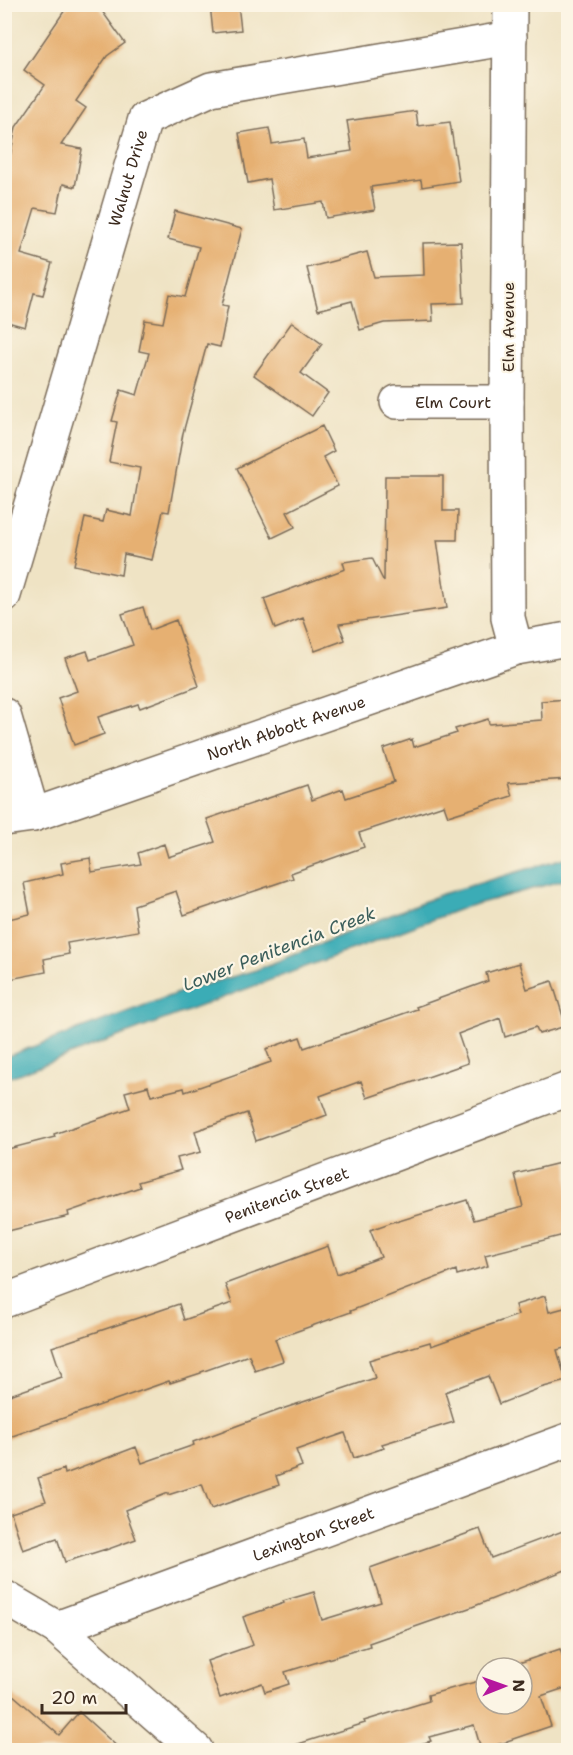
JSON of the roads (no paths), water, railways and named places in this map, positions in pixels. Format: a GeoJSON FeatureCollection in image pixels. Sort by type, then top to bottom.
{"type":"FeatureCollection","features":[{"type":"Feature","properties":{"kind":"street","name":"Elm Avenue"},"geometry":{"type":"LineString","coordinates":[[510,4],[508,618],[516,648]]}},
{"type":"Feature","properties":{"kind":"street","name":"Walnut Drive"},"geometry":{"type":"LineString","coordinates":[[4,596],[145,119],[211,89],[510,38]]}},
{"type":"Feature","properties":{"kind":"street","name":"Elm Court"},"geometry":{"type":"LineString","coordinates":[[397,402],[507,402]]}},
{"type":"Feature","properties":{"kind":"street","name":"North Abbott Avenue"},"geometry":{"type":"LineString","coordinates":[[19,817],[516,648],[568,639]]}},
{"type":"Feature","properties":{"kind":"street"},"geometry":{"type":"LineString","coordinates":[[4,715],[19,817]]}},
{"type":"Feature","properties":{"kind":"street","name":"Penitencia Street"},"geometry":{"type":"LineString","coordinates":[[4,1301],[568,1089]]}},
{"type":"Feature","properties":{"kind":"street","name":"Lexington Street"},"geometry":{"type":"LineString","coordinates":[[57,1629],[568,1440]]}},
{"type":"Feature","properties":{"kind":"street"},"geometry":{"type":"LineString","coordinates":[[4,1597],[57,1629],[196,1750]]}},
{"type":"Feature","properties":{"kind":"water"},"geometry":{"type":"Polygon","coordinates":[[[568,857],[568,879],[466,907],[5,1079],[5,1057],[183,991],[256,970],[442,894],[568,857]]]}},
{"type":"Feature","properties":{"kind":"water label","name":"Lower Penitencia Creek"},"geometry":{"type":"Point","coordinates":[279,949]}}]}
